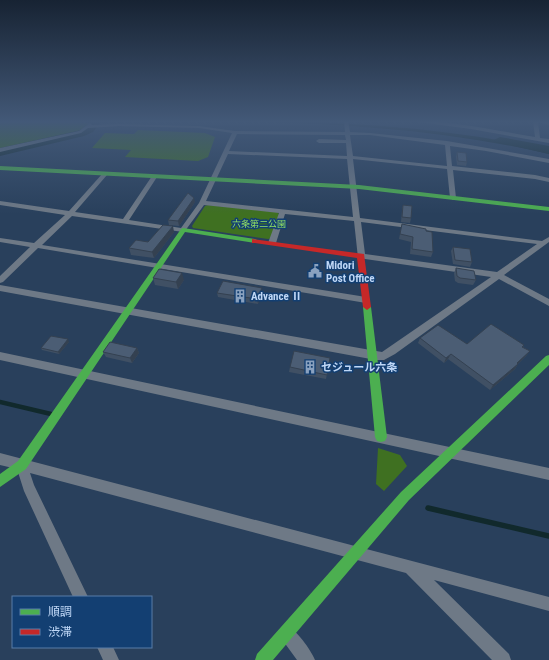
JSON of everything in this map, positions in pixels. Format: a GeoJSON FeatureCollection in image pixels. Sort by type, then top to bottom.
{"type":"FeatureCollection","features":[{"type":"Feature","properties":{"kind":"street"},"geometry":{"type":"LineString","coordinates":[[0,481],[22,465],[126,311],[202,203],[226,152],[350,158],[535,177],[549,180]]}},
{"type":"Feature","properties":{"kind":"street"},"geometry":{"type":"LineString","coordinates":[[349,152],[381,437]]}},
{"type":"Feature","properties":{"kind":"street"},"geometry":{"type":"LineString","coordinates":[[447,152],[453,198]]}},
{"type":"Feature","properties":{"kind":"street"},"geometry":{"type":"LineString","coordinates":[[501,152],[549,161]]}},
{"type":"Feature","properties":{"kind":"street"},"geometry":{"type":"LineString","coordinates":[[0,168],[353,187],[549,208]]}},
{"type":"Feature","properties":{"kind":"street"},"geometry":{"type":"LineString","coordinates":[[0,280],[71,214],[105,174]]}},
{"type":"Feature","properties":{"kind":"street"},"geometry":{"type":"LineString","coordinates":[[125,221],[154,177]]}},
{"type":"Feature","properties":{"kind":"street"},"geometry":{"type":"LineString","coordinates":[[0,203],[498,275],[549,303]]}},
{"type":"Feature","properties":{"kind":"street"},"geometry":{"type":"LineString","coordinates":[[202,203],[546,241]]}},
{"type":"Feature","properties":{"kind":"street"},"geometry":{"type":"LineString","coordinates":[[272,243],[283,211]]}},
{"type":"Feature","properties":{"kind":"street"},"geometry":{"type":"LineString","coordinates":[[0,240],[366,300]]}},
{"type":"Feature","properties":{"kind":"street"},"geometry":{"type":"LineString","coordinates":[[0,288],[372,356],[387,354],[546,241]]}},
{"type":"Feature","properties":{"kind":"street"},"geometry":{"type":"LineString","coordinates":[[0,356],[549,474]]}},
{"type":"Feature","properties":{"kind":"street"},"geometry":{"type":"LineString","coordinates":[[263,660],[405,496],[549,359]]}},
{"type":"Feature","properties":{"kind":"street"},"geometry":{"type":"LineString","coordinates":[[0,459],[357,552],[549,604]]}},
{"type":"Feature","properties":{"kind":"street"},"geometry":{"type":"LineString","coordinates":[[22,465],[28,487],[81,596]]}},
{"type":"Feature","properties":{"kind":"street"},"geometry":{"type":"LineString","coordinates":[[410,567],[503,660]]}},
{"type":"Feature","properties":{"kind":"street"},"geometry":{"type":"LineString","coordinates":[[286,633],[307,660]]}},
{"type":"Feature","properties":{"kind":"street"},"geometry":{"type":"LineString","coordinates":[[105,648],[111,660]]}},
{"type":"Feature","properties":{"kind":"green space"},"geometry":{"type":"Polygon","coordinates":[[[129,152],[210,152],[208,157],[198,161],[125,157],[129,152]]]}},
{"type":"Feature","properties":{"kind":"green space","name":"六条第二公園"},"geometry":{"type":"Polygon","coordinates":[[[208,205],[277,212],[279,214],[272,238],[268,239],[193,228],[192,226],[205,206],[208,205]]]}},
{"type":"Feature","properties":{"kind":"green space"},"geometry":{"type":"Polygon","coordinates":[[[378,448],[400,455],[407,466],[384,491],[376,484],[378,448]]]}},
{"type":"Feature","properties":{"kind":"shaded area"},"geometry":{"type":"Polygon","coordinates":[[[538,152],[549,152],[549,154],[538,152]]]}},
{"type":"Feature","properties":{"kind":"building"},"geometry":{"type":"Polygon","coordinates":[[[457,152],[466,153],[467,162],[458,161],[457,152]]]}},
{"type":"Feature","properties":{"kind":"building"},"geometry":{"type":"Polygon","coordinates":[[[188,193],[194,198],[178,221],[168,220],[188,193]]]}},
{"type":"Feature","properties":{"kind":"building"},"geometry":{"type":"Polygon","coordinates":[[[403,205],[412,206],[411,218],[402,217],[403,205]]]}},
{"type":"Feature","properties":{"kind":"building"},"geometry":{"type":"Polygon","coordinates":[[[402,224],[426,229],[426,231],[432,232],[433,252],[412,249],[413,237],[400,234],[402,224]]]}},
{"type":"Feature","properties":{"kind":"building"},"geometry":{"type":"Polygon","coordinates":[[[163,225],[173,226],[152,252],[129,248],[136,240],[148,242],[163,225]]]}},
{"type":"Feature","properties":{"kind":"building"},"geometry":{"type":"Polygon","coordinates":[[[453,247],[470,249],[472,262],[455,260],[453,247]]]}},
{"type":"Feature","properties":{"kind":"building"},"geometry":{"type":"Polygon","coordinates":[[[456,268],[474,271],[476,280],[460,278],[457,276],[456,268]]]}},
{"type":"Feature","properties":{"kind":"building"},"geometry":{"type":"Polygon","coordinates":[[[159,269],[182,273],[176,282],[153,278],[159,269]]]}},
{"type":"Feature","properties":{"kind":"building"},"geometry":{"type":"Polygon","coordinates":[[[223,281],[262,288],[257,299],[217,293],[223,281]]]}},
{"type":"Feature","properties":{"kind":"building"},"geometry":{"type":"Polygon","coordinates":[[[491,324],[524,345],[522,347],[530,351],[517,363],[518,364],[493,385],[451,354],[446,358],[420,338],[438,325],[467,344],[491,324]]]}},
{"type":"Feature","properties":{"kind":"building"},"geometry":{"type":"Polygon","coordinates":[[[51,336],[68,339],[58,352],[41,348],[51,336]]]}},
{"type":"Feature","properties":{"kind":"building"},"geometry":{"type":"Polygon","coordinates":[[[110,342],[137,348],[130,358],[103,352],[110,342]]]}},
{"type":"Feature","properties":{"kind":"building","name":"セジュール六条"},"geometry":{"type":"Polygon","coordinates":[[[294,351],[330,358],[327,375],[290,367],[294,351]]]}},
{"type":"Feature","properties":{"kind":"waterway"},"geometry":{"type":"LineString","coordinates":[[0,402],[51,414]]}},
{"type":"Feature","properties":{"kind":"waterway"},"geometry":{"type":"LineString","coordinates":[[428,508],[549,536]]}},
{"type":"Feature","properties":{"kind":"traffic: fast"},"geometry":{"type":"LineString","coordinates":[[0,168],[359,187],[549,209]]}},
{"type":"Feature","properties":{"kind":"traffic: fast"},"geometry":{"type":"LineString","coordinates":[[0,481],[22,465],[183,230],[255,241]]}},
{"type":"Feature","properties":{"kind":"traffic: fast"},"geometry":{"type":"LineString","coordinates":[[367,307],[381,437]]}},
{"type":"Feature","properties":{"kind":"traffic: fast"},"geometry":{"type":"LineString","coordinates":[[263,660],[405,496],[549,359]]}},
{"type":"Feature","properties":{"kind":"traffic: jam"},"geometry":{"type":"LineString","coordinates":[[255,241],[361,256],[367,307]]}},
{"type":"Feature","properties":{"kind":"place","name":"Midori Post Office"},"geometry":{"type":"Point","coordinates":[315,271]}},
{"type":"Feature","properties":{"kind":"place","name":"Advance Ⅱ"},"geometry":{"type":"Point","coordinates":[240,296]}},
{"type":"Feature","properties":{"kind":"place","name":"セジュール六条"},"geometry":{"type":"Point","coordinates":[310,367]}}]}
